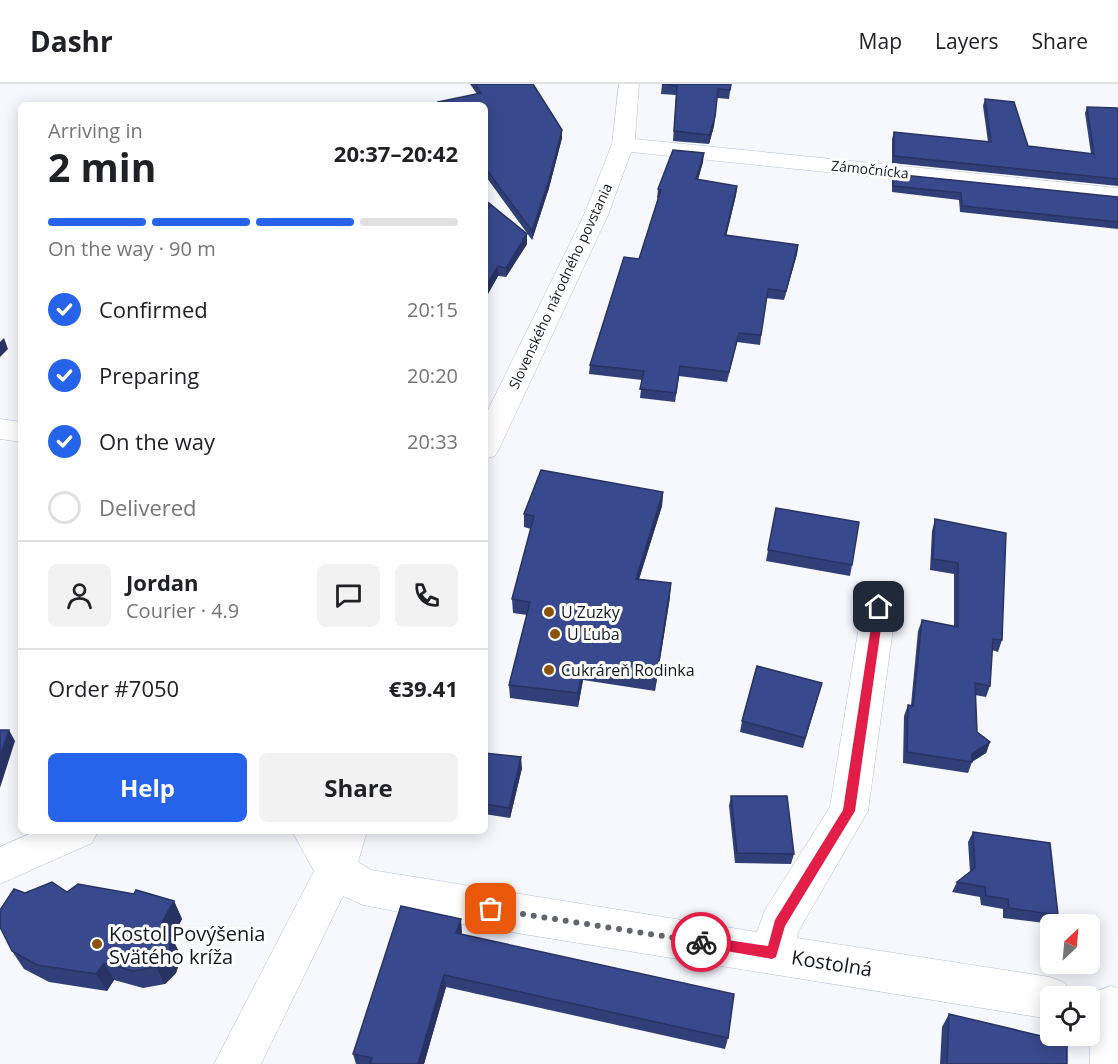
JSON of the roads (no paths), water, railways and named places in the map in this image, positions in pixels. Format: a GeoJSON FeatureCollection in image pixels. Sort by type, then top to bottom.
{"type":"FeatureCollection","features":[{"type":"Feature","properties":{"kind":"street","name":"Slovenského národného povstania"},"geometry":{"type":"LineString","coordinates":[[488,441],[596,215],[623,144],[629,84]]}},
{"type":"Feature","properties":{"kind":"street","name":"Zámočnícka"},"geometry":{"type":"LineString","coordinates":[[623,144],[1118,195]]}},
{"type":"Feature","properties":{"kind":"street"},"geometry":{"type":"LineString","coordinates":[[0,429],[18,432]]}},
{"type":"Feature","properties":{"kind":"street"},"geometry":{"type":"LineString","coordinates":[[772,953],[780,924],[849,811],[879,607]]}},
{"type":"Feature","properties":{"kind":"street"},"geometry":{"type":"LineString","coordinates":[[0,866],[71,834]]}},
{"type":"Feature","properties":{"kind":"street"},"geometry":{"type":"LineString","coordinates":[[314,834],[335,870]]}},
{"type":"Feature","properties":{"kind":"street"},"geometry":{"type":"LineString","coordinates":[[237,1064],[335,870],[346,834]]}},
{"type":"Feature","properties":{"kind":"street","name":"Kostolná"},"geometry":{"type":"LineString","coordinates":[[335,870],[363,887],[467,906],[1040,996]]}},
{"type":"Feature","properties":{"kind":"street"},"geometry":{"type":"LineString","coordinates":[[1106,1007],[1113,1064]]}},
{"type":"Feature","properties":{"kind":"place","name":"U Zuzky"},"geometry":{"type":"Point","coordinates":[549,612]}},
{"type":"Feature","properties":{"kind":"place","name":"U Ľuba"},"geometry":{"type":"Point","coordinates":[555,634]}},
{"type":"Feature","properties":{"kind":"place","name":"Cukráreň Rodinka"},"geometry":{"type":"Point","coordinates":[549,670]}},
{"type":"Feature","properties":{"kind":"place","name":"Kostol Povýšenia Svätého kríža"},"geometry":{"type":"Point","coordinates":[97,944]}}]}
